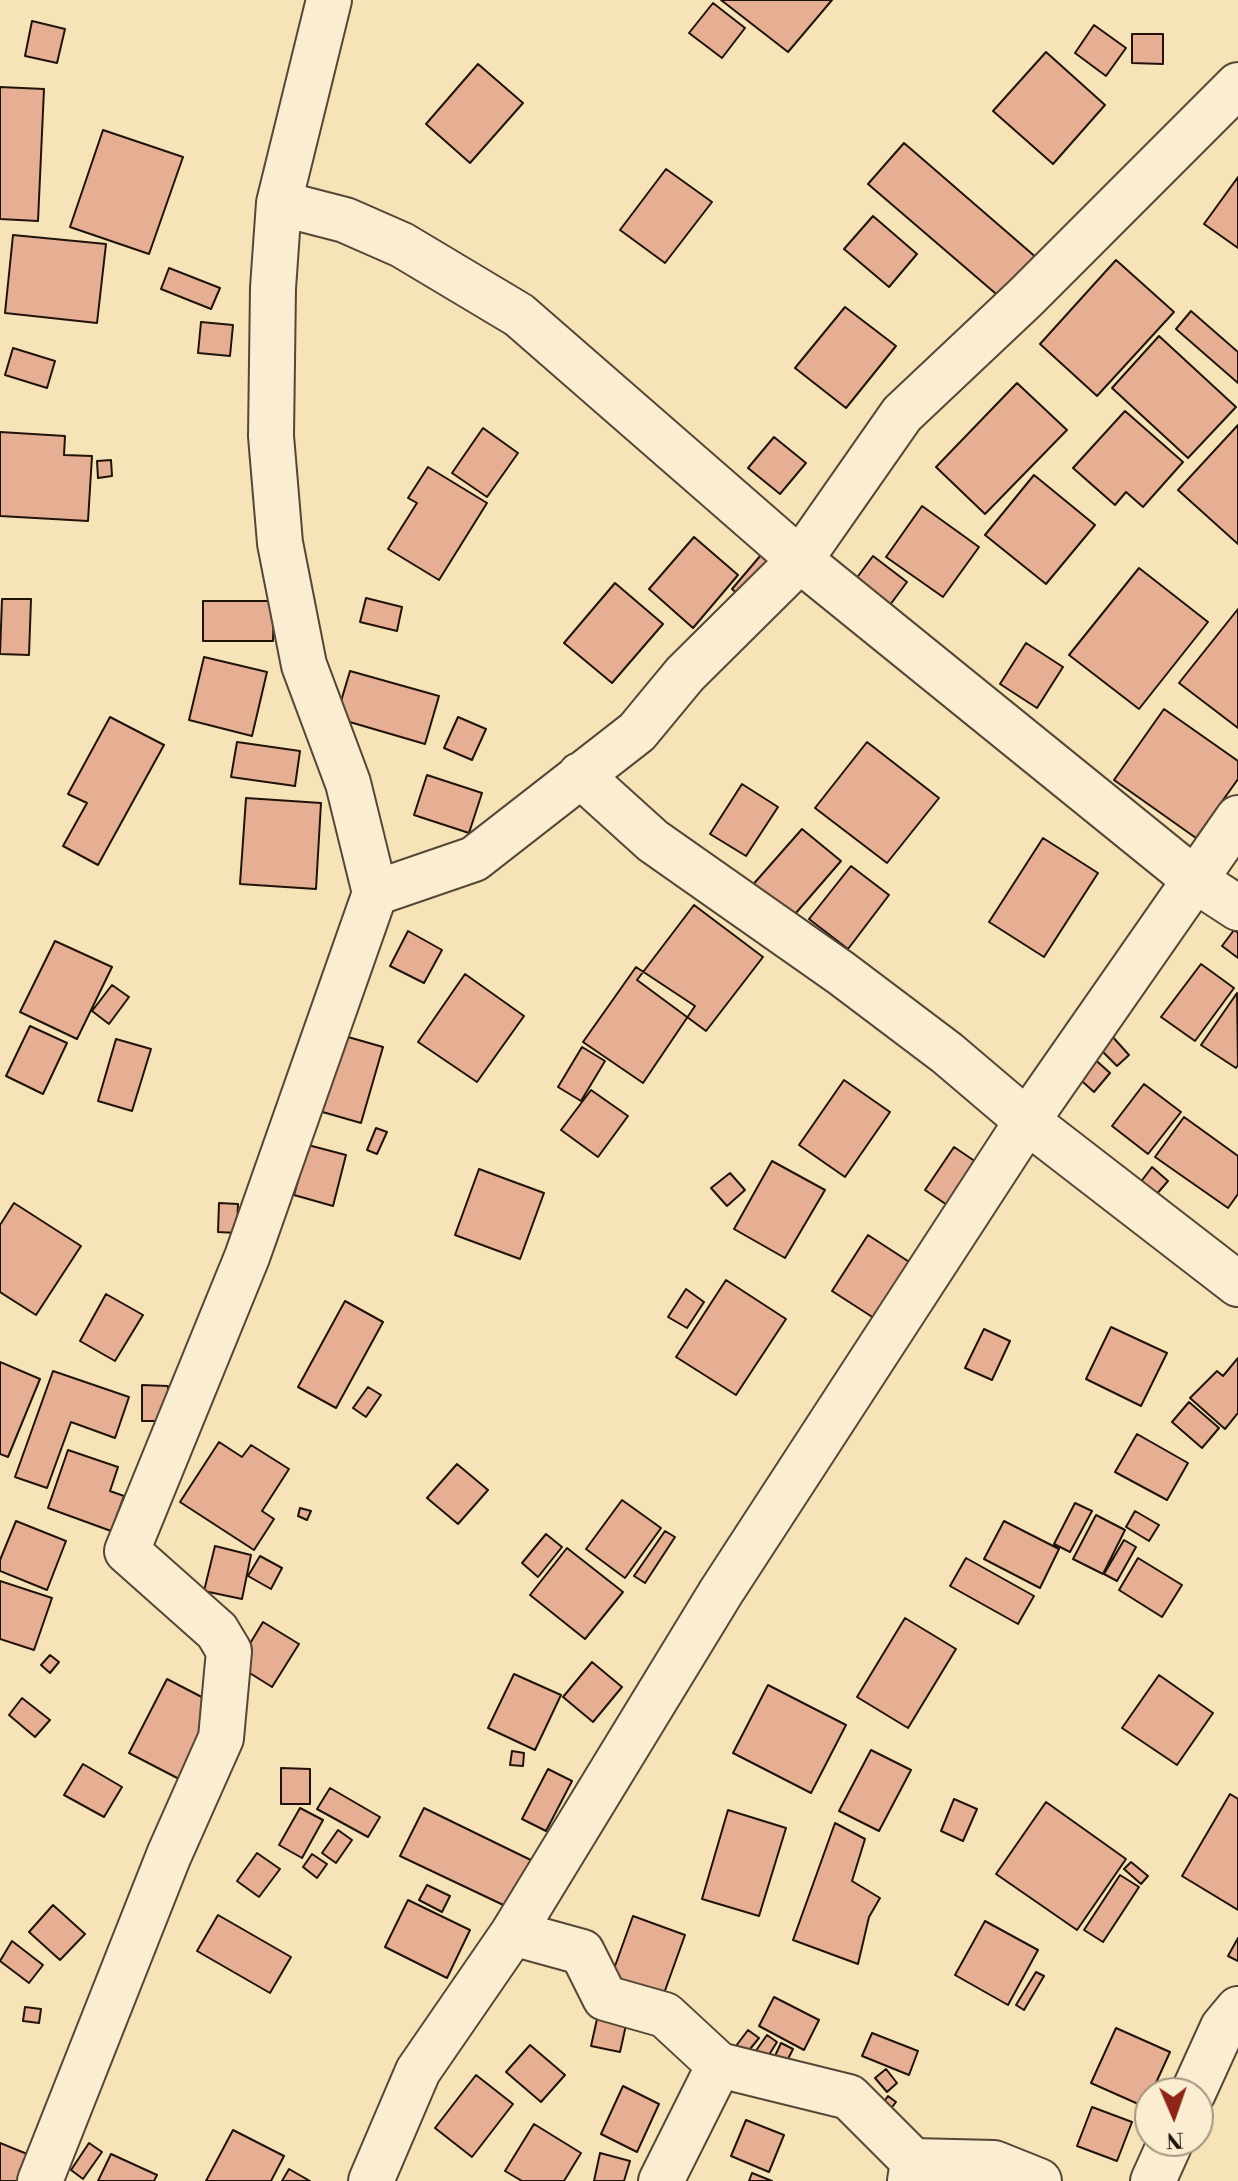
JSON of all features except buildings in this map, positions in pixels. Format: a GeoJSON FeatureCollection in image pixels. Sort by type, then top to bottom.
{"type":"FeatureCollection","features":[{"type":"Feature","properties":{"kind":"street"},"geometry":{"type":"LineString","coordinates":[[40,2181],[169,1855],[221,1738],[229,1651],[217,1631],[127,1551],[247,1257],[375,893],[348,783],[304,665],[280,543],[271,436],[273,288],[279,203],[329,0]]}},
{"type":"Feature","properties":{"kind":"street"},"geometry":{"type":"LineString","coordinates":[[375,893],[474,859],[637,732],[685,674],[800,560],[902,414],[1025,298],[1238,85]]}},
{"type":"Feature","properties":{"kind":"street"},"geometry":{"type":"LineString","coordinates":[[279,203],[345,220],[402,245],[519,315],[800,560],[1195,880],[1238,908]]}},
{"type":"Feature","properties":{"kind":"street"},"geometry":{"type":"LineString","coordinates":[[580,775],[653,841],[853,982],[947,1053],[1027,1121],[1238,1284]]}},
{"type":"Feature","properties":{"kind":"street"},"geometry":{"type":"LineString","coordinates":[[371,2181],[418,2071],[513,1933],[721,1592],[1027,1121],[1238,818]]}},
{"type":"Feature","properties":{"kind":"street"},"geometry":{"type":"LineString","coordinates":[[513,1933],[582,1952],[605,1998],[665,2015],[719,2065],[849,2097],[911,2171],[994,2163],[1039,2181]]}},
{"type":"Feature","properties":{"kind":"street"},"geometry":{"type":"LineString","coordinates":[[1200,2077],[1223,2027],[1238,2009]]}},
{"type":"Feature","properties":{"kind":"street"},"geometry":{"type":"LineString","coordinates":[[661,2181],[719,2065]]}},
{"type":"Feature","properties":{"kind":"street"},"geometry":{"type":"LineString","coordinates":[[1153,2181],[1164,2157]]}}]}
